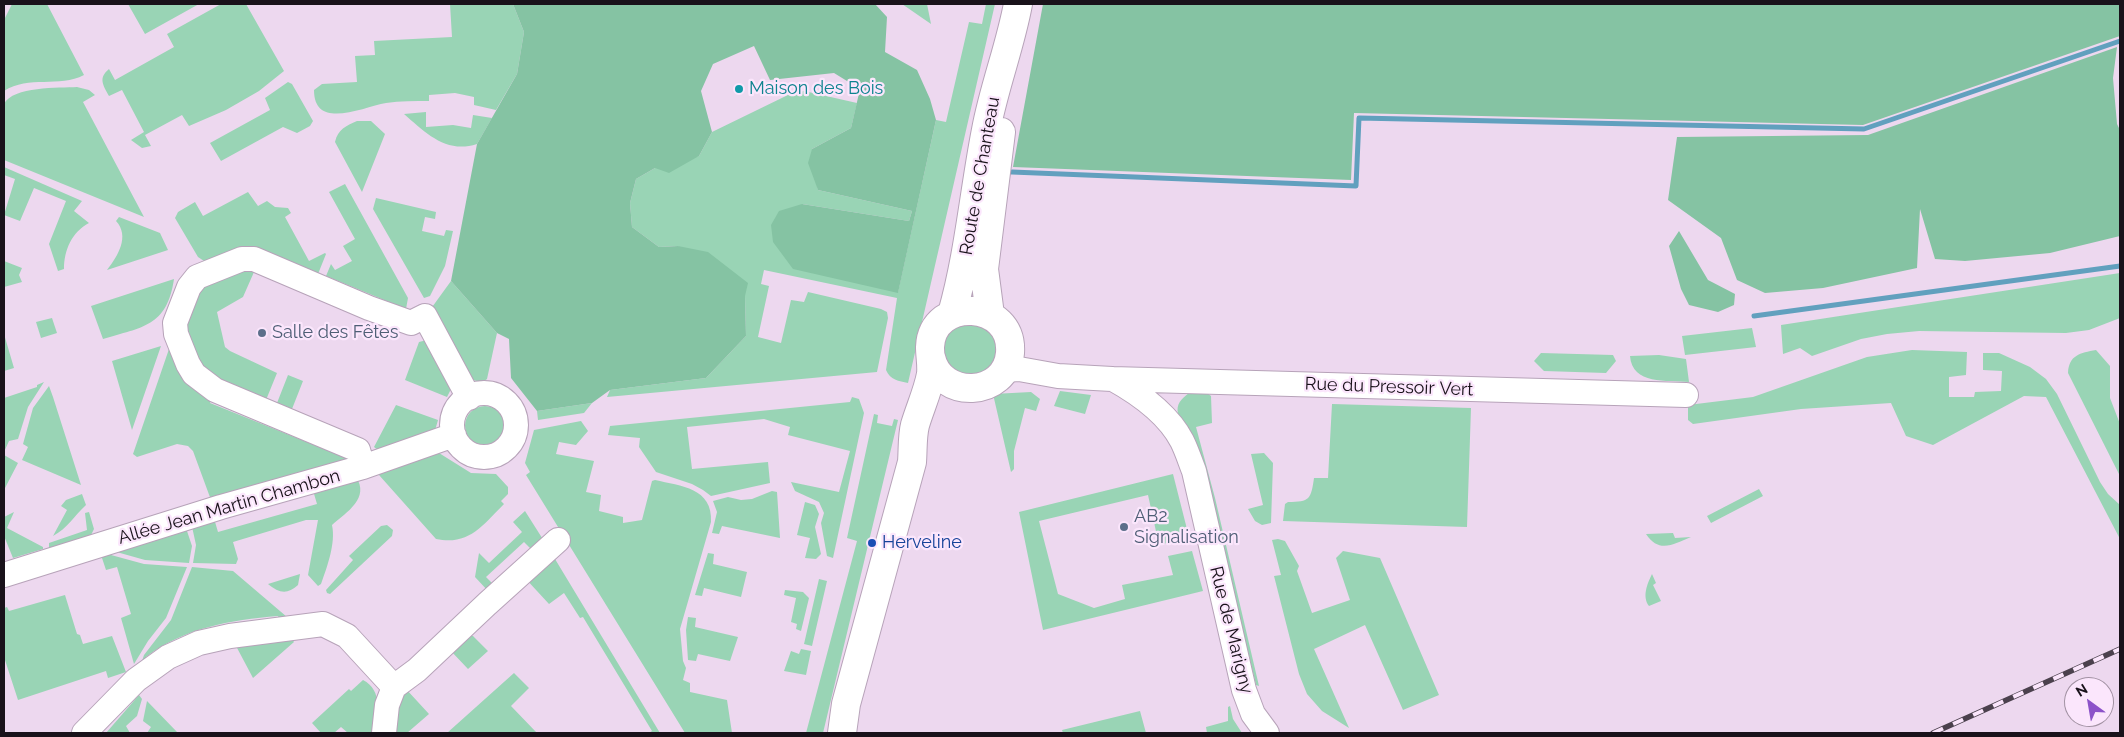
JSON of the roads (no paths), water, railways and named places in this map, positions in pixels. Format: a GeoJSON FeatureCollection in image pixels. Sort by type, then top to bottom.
{"type":"FeatureCollection","features":[{"type":"Feature","properties":{"kind":"main road","name":"Route de Chanteau"},"geometry":{"type":"LineString","coordinates":[[990,315],[984,269],[999,161],[1011,39],[1018,4]]}},
{"type":"Feature","properties":{"kind":"main road","name":"Route de Chanteau"},"geometry":{"type":"LineString","coordinates":[[842,733],[846,704],[912,462],[915,427],[931,374],[930,346],[934,333],[942,322],[952,314],[960,285],[991,102],[1011,39]]}},
{"type":"Feature","properties":{"kind":"main road"},"geometry":{"type":"LineString","coordinates":[[952,314],[965,310],[978,311],[990,315],[999,322],[1007,336],[1010,353],[1004,370]]}},
{"type":"Feature","properties":{"kind":"main road"},"geometry":{"type":"LineString","coordinates":[[931,357],[937,372],[946,381],[956,387],[969,389]]}},
{"type":"Feature","properties":{"kind":"main road","name":"Route de Chanteau"},"geometry":{"type":"LineString","coordinates":[[912,462],[938,410],[946,402],[969,389],[981,388],[992,383],[1004,370]]}},
{"type":"Feature","properties":{"kind":"street"},"geometry":{"type":"LineString","coordinates":[[363,467],[358,450],[215,390],[194,374],[179,345],[175,323],[189,287],[197,277],[242,258],[254,259],[370,308],[411,323],[425,316],[469,398]]}},
{"type":"Feature","properties":{"kind":"street","name":"Rue du Pressoir Vert"},"geometry":{"type":"LineString","coordinates":[[1007,336],[1023,352],[1049,365],[1102,378]]}},
{"type":"Feature","properties":{"kind":"street","name":"Rue du Pressoir Vert"},"geometry":{"type":"LineString","coordinates":[[1004,370],[1019,370],[1058,376],[1102,378],[1686,395]]}},
{"type":"Feature","properties":{"kind":"street","name":"Rue de Marigny"},"geometry":{"type":"LineString","coordinates":[[1102,378],[1132,389],[1168,420],[1182,442],[1194,471],[1244,690],[1253,714],[1267,733]]}},
{"type":"Feature","properties":{"kind":"street"},"geometry":{"type":"LineString","coordinates":[[476,394],[492,394],[508,404],[516,420],[513,439],[501,453],[482,457],[464,450],[458,444],[454,435],[452,424],[460,404],[476,394]]}},
{"type":"Feature","properties":{"kind":"street","name":"Allée Jean Martin Chambon"},"geometry":{"type":"LineString","coordinates":[[4,575],[211,510],[363,467],[454,435]]}},
{"type":"Feature","properties":{"kind":"street"},"geometry":{"type":"LineString","coordinates":[[384,733],[387,705],[394,687],[417,670],[558,540]]}},
{"type":"Feature","properties":{"kind":"street"},"geometry":{"type":"LineString","coordinates":[[84,733],[136,680],[168,657],[198,643],[230,636],[323,624],[347,636],[394,687]]}},
{"type":"Feature","properties":{"kind":"waterway"},"geometry":{"type":"LineString","coordinates":[[1012,172],[1356,186],[1359,118],[1864,129],[2120,41]]}},
{"type":"Feature","properties":{"kind":"waterway"},"geometry":{"type":"LineString","coordinates":[[1754,316],[2120,266]]}},
{"type":"Feature","properties":{"kind":"railway"},"geometry":{"type":"LineString","coordinates":[[1933,733],[2120,649]]}},
{"type":"Feature","properties":{"kind":"place","name":"Maison des Bois"},"geometry":{"type":"Point","coordinates":[739,89]}},
{"type":"Feature","properties":{"kind":"place","name":"Salle des Fêtes"},"geometry":{"type":"Point","coordinates":[262,333]}},
{"type":"Feature","properties":{"kind":"place","name":"AB2 Signalisation"},"geometry":{"type":"Point","coordinates":[1124,527]}},
{"type":"Feature","properties":{"kind":"place","name":"Herveline"},"geometry":{"type":"Point","coordinates":[872,543]}}]}
